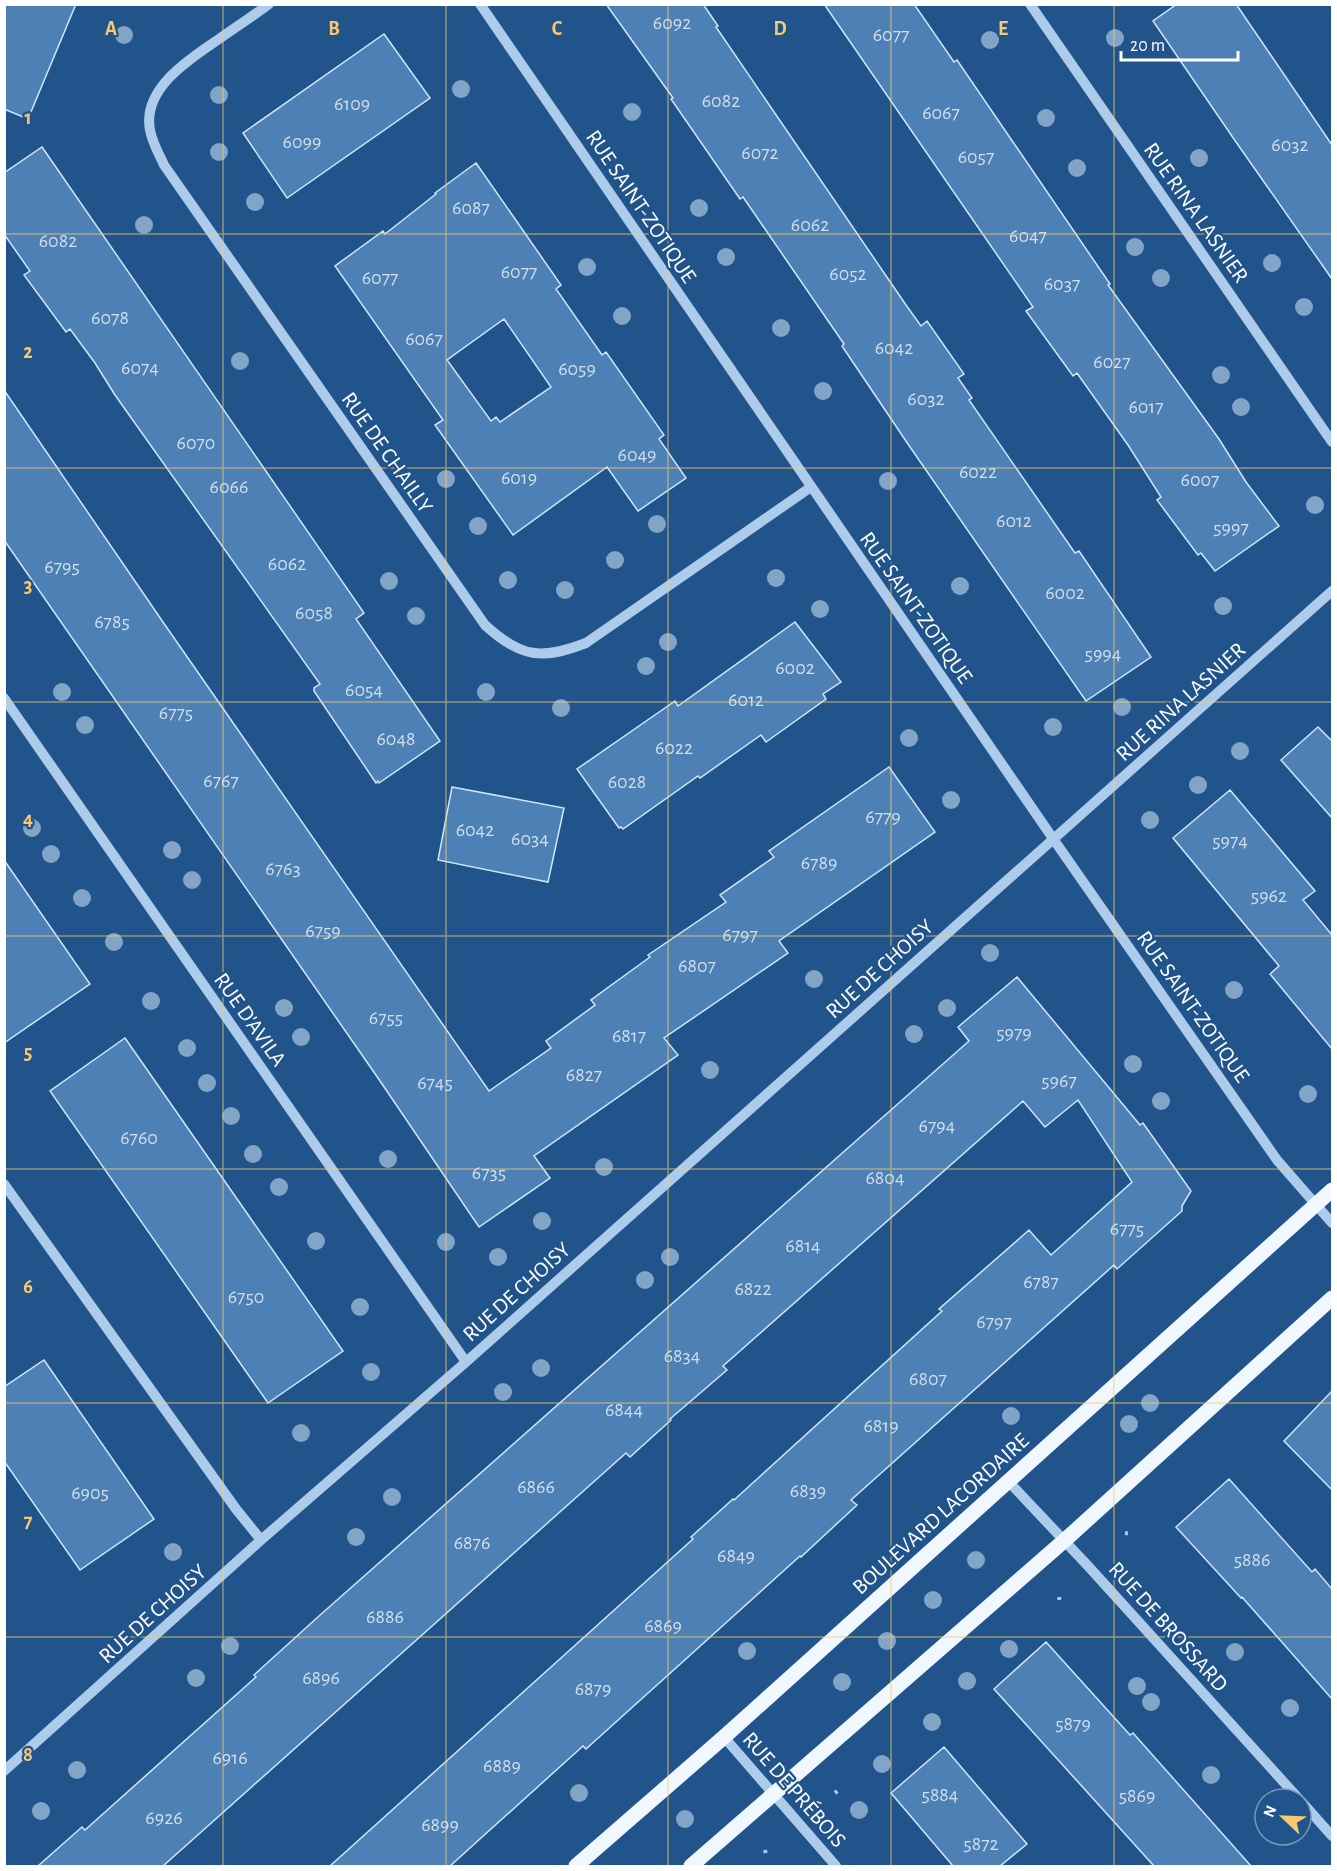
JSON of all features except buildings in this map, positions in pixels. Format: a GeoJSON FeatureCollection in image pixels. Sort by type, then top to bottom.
{"type":"FeatureCollection","features":[{"type":"Feature","properties":{"kind":"main road","name":"BOULEVARD LACORDAIRE"},"geometry":{"type":"LineString","coordinates":[[576,1866],[724,1737],[1332,1190]]}},
{"type":"Feature","properties":{"kind":"main road"},"geometry":{"type":"LineString","coordinates":[[691,1866],[1065,1540],[1332,1298]]}},
{"type":"Feature","properties":{"kind":"street","name":"RUE DE CHAILLY"},"geometry":{"type":"LineString","coordinates":[[269,4],[182,64],[168,79],[157,95],[151,112],[150,129],[155,145],[164,165],[191,204],[485,625],[497,636],[531,653],[545,655],[562,652],[586,643],[812,487]]}},
{"type":"Feature","properties":{"kind":"street","name":"RUE SAINT-ZOTIQUE"},"geometry":{"type":"LineString","coordinates":[[480,4],[1054,840],[1277,1160],[1332,1223]]}},
{"type":"Feature","properties":{"kind":"street","name":"RUE RINA LASNIER"},"geometry":{"type":"LineString","coordinates":[[1030,4],[1332,442]]}},
{"type":"Feature","properties":{"kind":"street","name":"RUE RINA LASNIER"},"geometry":{"type":"LineString","coordinates":[[1054,840],[1332,591]]}},
{"type":"Feature","properties":{"kind":"street","name":"RUE D'AVILA"},"geometry":{"type":"LineString","coordinates":[[4,698],[466,1362]]}},
{"type":"Feature","properties":{"kind":"street","name":"RUE DE CHOISY"},"geometry":{"type":"LineString","coordinates":[[4,1772],[261,1540],[466,1362],[1054,840]]}},
{"type":"Feature","properties":{"kind":"street"},"geometry":{"type":"LineString","coordinates":[[4,1184],[236,1509],[261,1540]]}},
{"type":"Feature","properties":{"kind":"street","name":"RUE DE BROSSARD"},"geometry":{"type":"LineString","coordinates":[[1009,1482],[1065,1540],[1288,1787]]}},
{"type":"Feature","properties":{"kind":"street","name":"RUE DE PRÉBOIS"},"geometry":{"type":"LineString","coordinates":[[724,1737],[836,1866]]}},
{"type":"Feature","properties":{"kind":"street","name":"RUE DE BROSSARD"},"geometry":{"type":"LineString","coordinates":[[1313,1815],[1332,1836]]}},
{"type":"Feature","properties":{"kind":"path"},"geometry":{"type":"LineString","coordinates":[[1125,1533],[1131,1534]]}},
{"type":"Feature","properties":{"kind":"path"},"geometry":{"type":"LineString","coordinates":[[1059,1600],[1060,1594]]}},
{"type":"Feature","properties":{"kind":"path"},"geometry":{"type":"LineString","coordinates":[[835,1792],[840,1789]]}}]}
